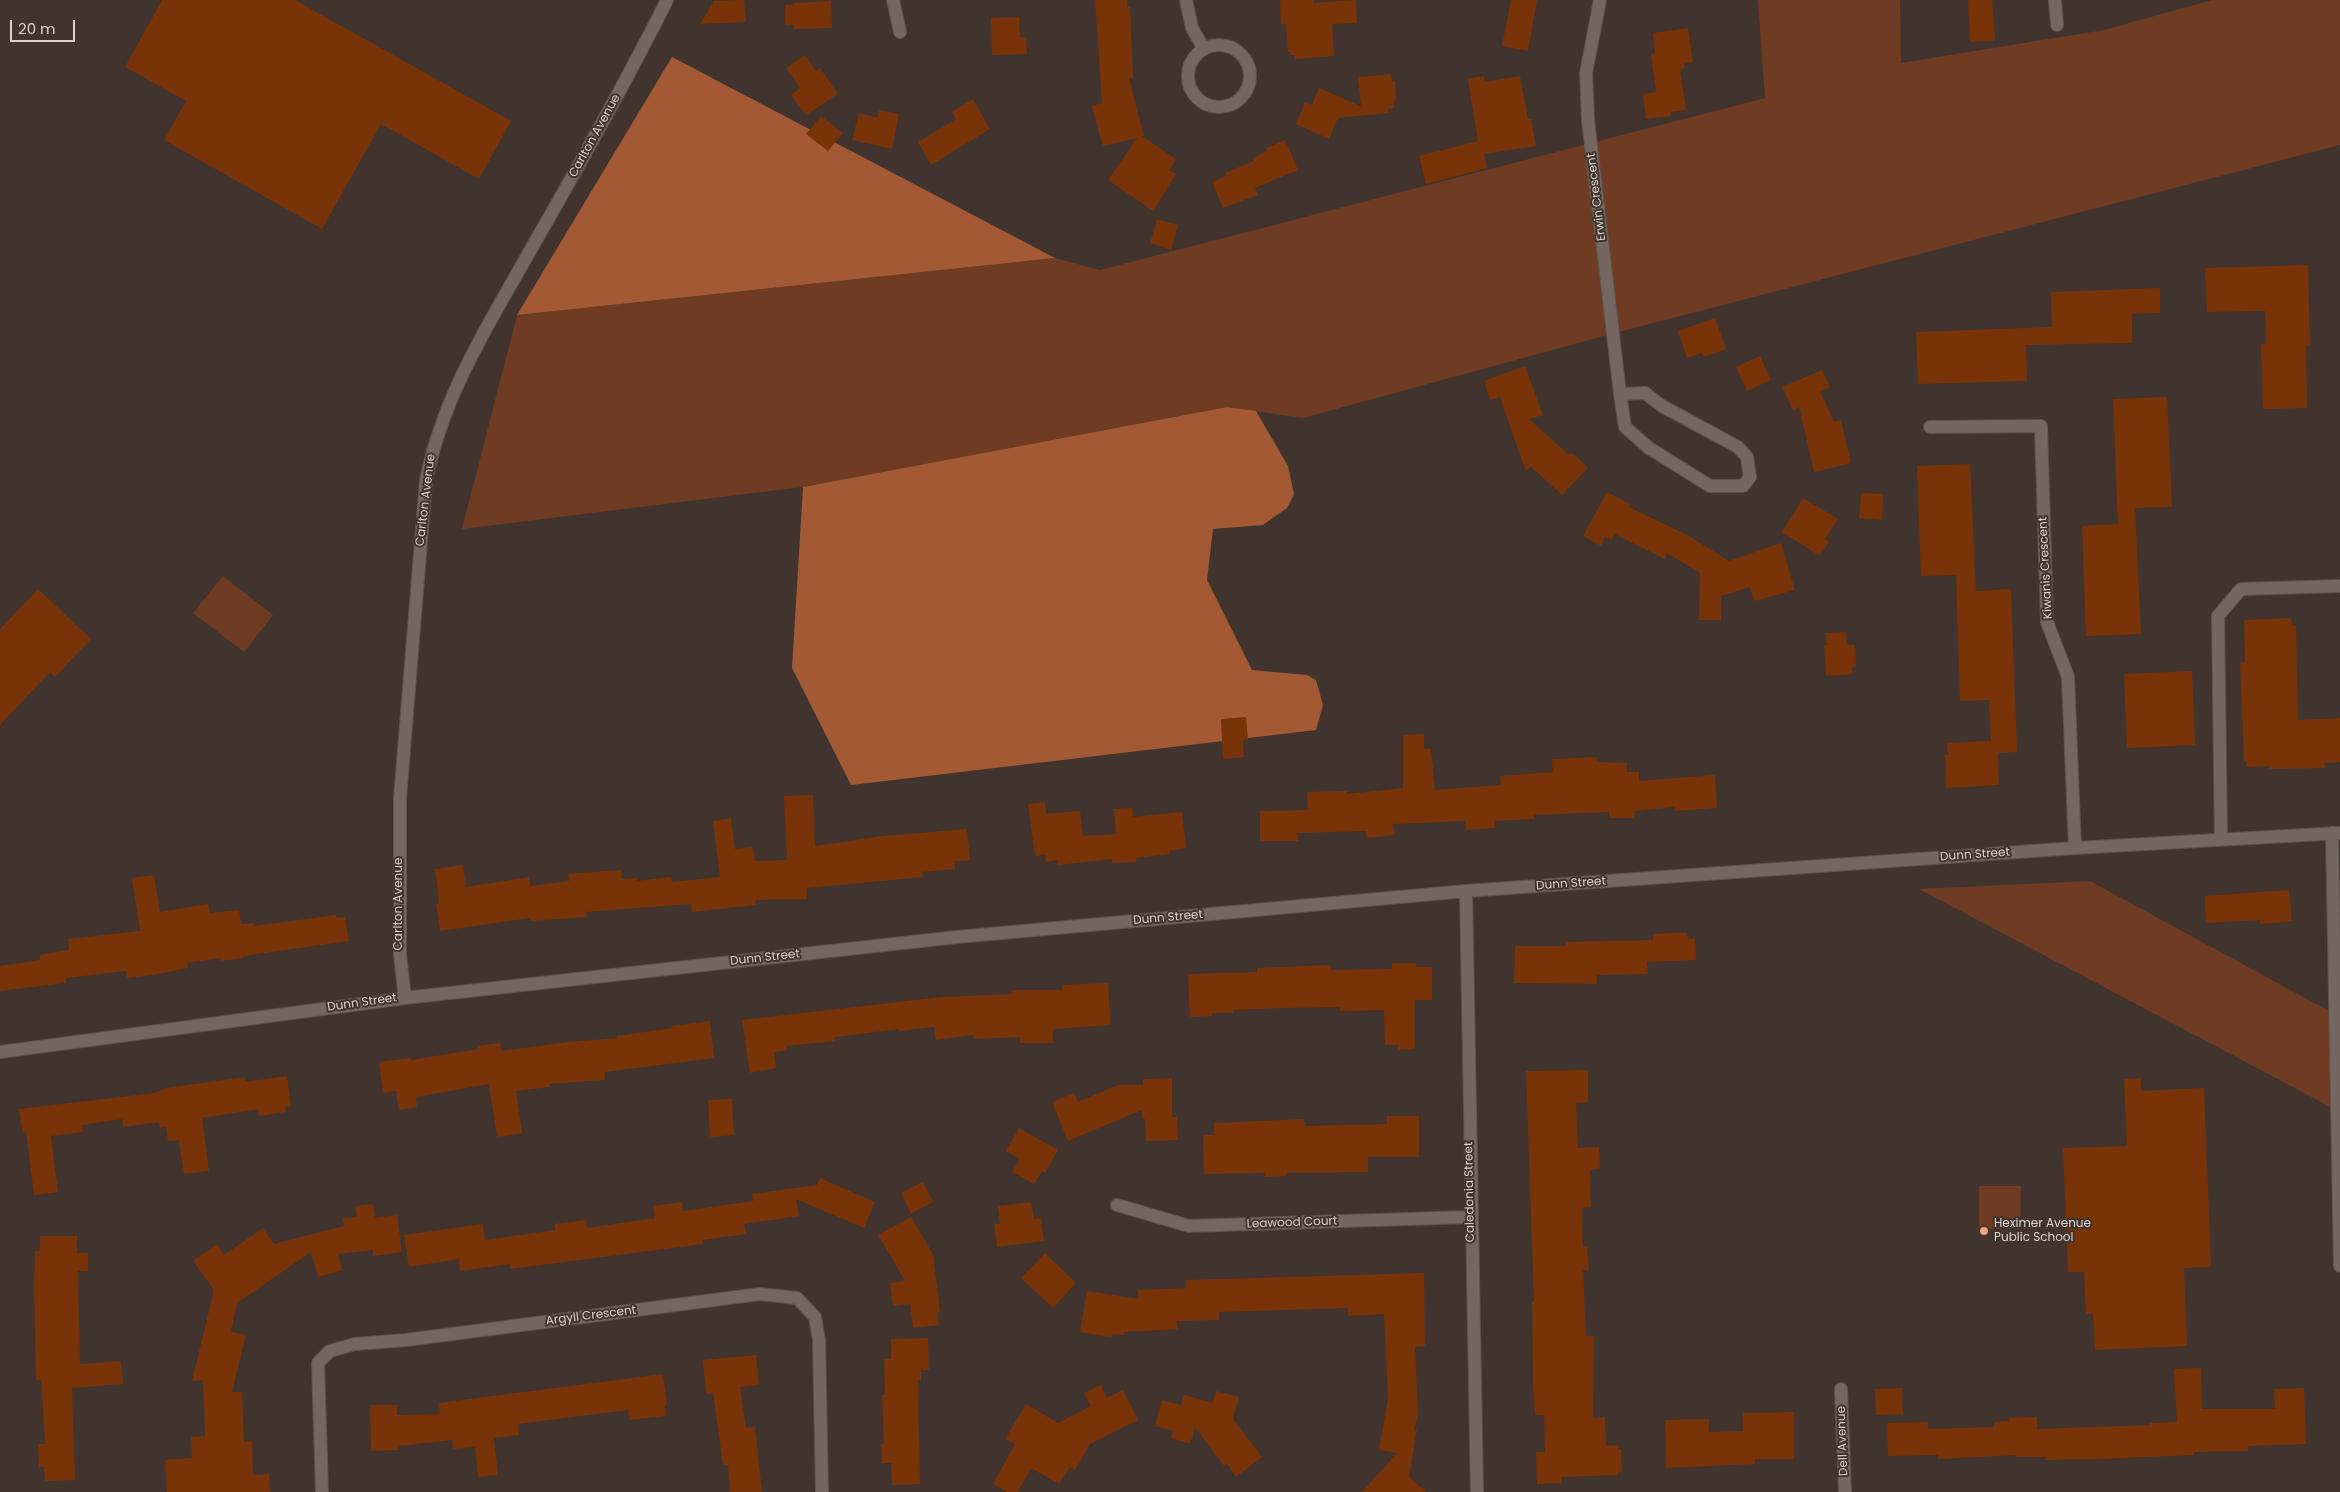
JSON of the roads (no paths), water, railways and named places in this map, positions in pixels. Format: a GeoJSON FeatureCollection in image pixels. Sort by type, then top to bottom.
{"type":"FeatureCollection","features":[{"type":"Feature","properties":{"kind":"street","name":"Carlton Avenue"},"geometry":{"type":"LineString","coordinates":[[405,998],[400,955],[400,798],[426,481],[432,447],[445,411],[471,354],[634,66],[668,0]]}},
{"type":"Feature","properties":{"kind":"street"},"geometry":{"type":"LineString","coordinates":[[893,0],[900,32]]}},
{"type":"Feature","properties":{"kind":"street"},"geometry":{"type":"LineString","coordinates":[[1186,0],[1192,28],[1204,49]]}},
{"type":"Feature","properties":{"kind":"street","name":"Erwin Crescent"},"geometry":{"type":"LineString","coordinates":[[1600,0],[1586,73],[1588,120],[1620,394],[1625,427],[1649,448],[1710,486],[1743,486],[1750,477],[1747,457],[1738,447],[1662,406],[1645,393],[1620,394]]}},
{"type":"Feature","properties":{"kind":"street"},"geometry":{"type":"LineString","coordinates":[[2055,0],[2056,26]]}},
{"type":"Feature","properties":{"kind":"street"},"geometry":{"type":"LineString","coordinates":[[1218,45],[1228,46],[1236,50],[1248,65],[1250,75],[1244,93],[1229,105],[1209,105],[1199,99],[1192,91],[1188,71],[1192,61],[1204,49],[1218,45]]}},
{"type":"Feature","properties":{"kind":"street","name":"Kiwanis Crescent"},"geometry":{"type":"LineString","coordinates":[[1930,427],[2041,426],[2048,622],[2068,677],[2075,848]]}},
{"type":"Feature","properties":{"kind":"street"},"geometry":{"type":"LineString","coordinates":[[2221,838],[2218,616],[2241,589],[2340,586]]}},
{"type":"Feature","properties":{"kind":"street","name":"Dunn Street"},"geometry":{"type":"LineString","coordinates":[[0,1052],[405,998],[957,937],[1466,891],[2221,838],[2336,833]]}},
{"type":"Feature","properties":{"kind":"street"},"geometry":{"type":"LineString","coordinates":[[2336,833],[2340,1266]]}},
{"type":"Feature","properties":{"kind":"street","name":"Caledonia Street"},"geometry":{"type":"LineString","coordinates":[[1466,891],[1470,1217],[1477,1492]]}},
{"type":"Feature","properties":{"kind":"street","name":"Leawood Court"},"geometry":{"type":"LineString","coordinates":[[1117,1205],[1189,1226],[1470,1217]]}},
{"type":"Feature","properties":{"kind":"street","name":"Argyll Crescent"},"geometry":{"type":"LineString","coordinates":[[322,1492],[318,1363],[330,1351],[355,1344],[406,1340],[760,1294],[797,1298],[815,1317],[819,1340],[822,1492]]}},
{"type":"Feature","properties":{"kind":"street","name":"Dell Avenue"},"geometry":{"type":"LineString","coordinates":[[1841,1389],[1845,1492]]}},
{"type":"Feature","properties":{"kind":"place","name":"Heximer Avenue Public School"},"geometry":{"type":"Point","coordinates":[1984,1231]}}]}
